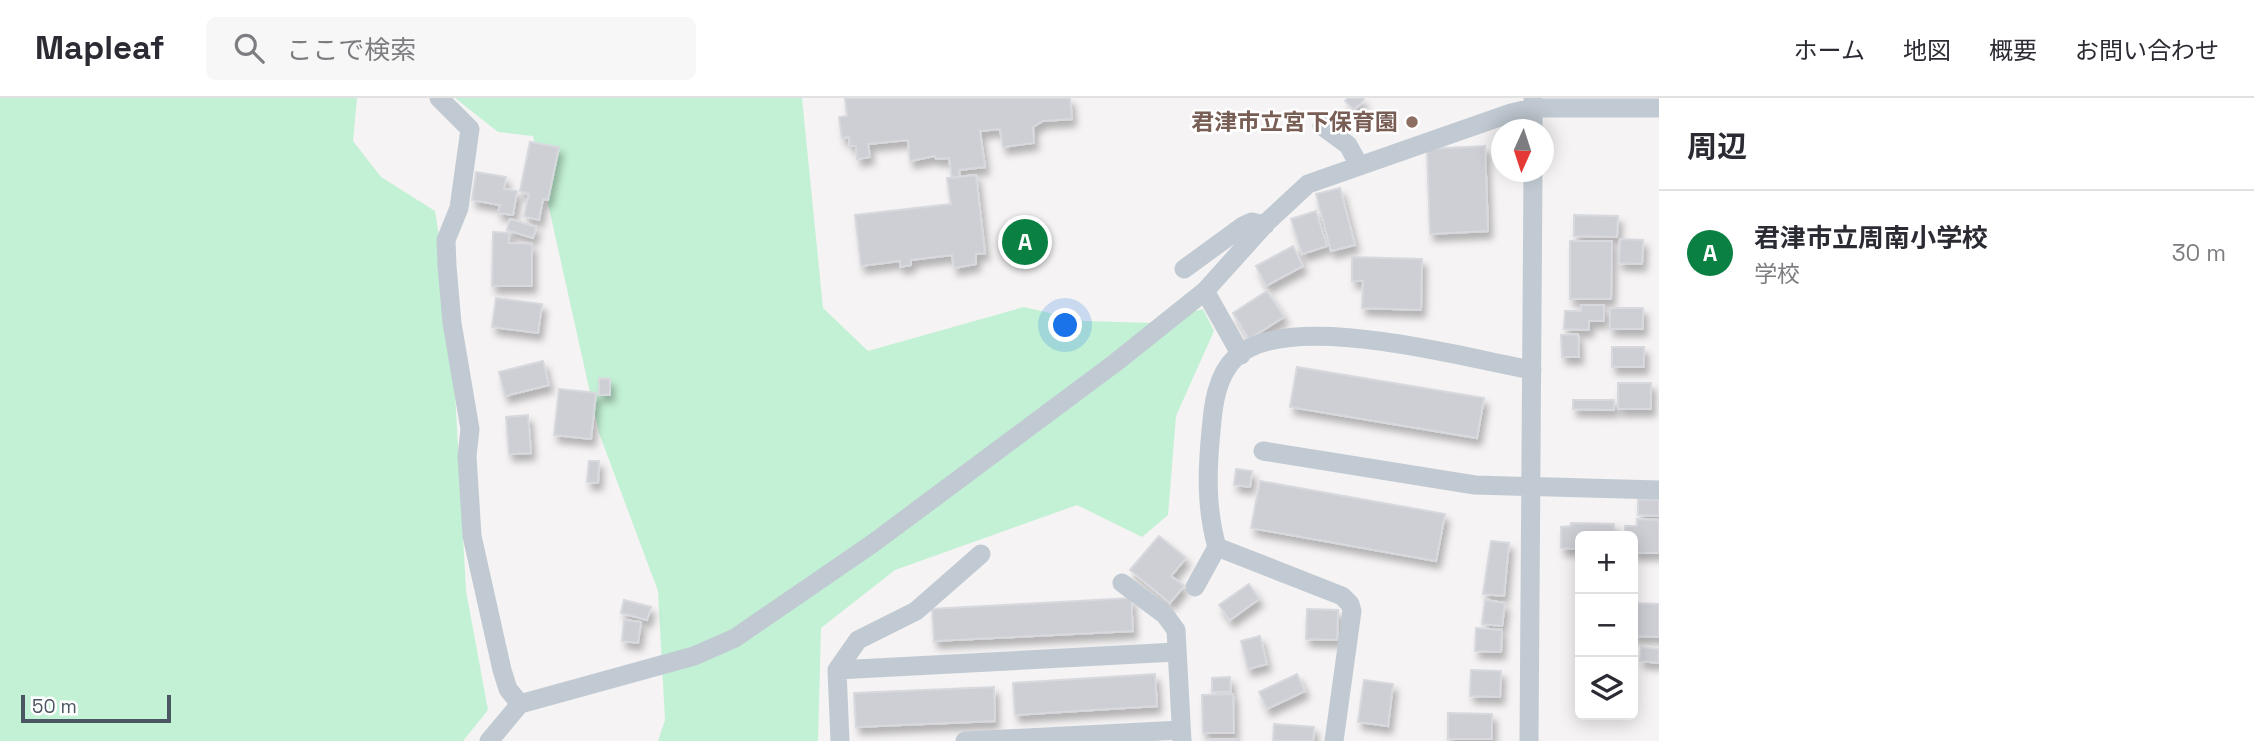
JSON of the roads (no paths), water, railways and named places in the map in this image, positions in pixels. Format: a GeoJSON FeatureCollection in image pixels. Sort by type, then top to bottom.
{"type":"FeatureCollection","features":[{"type":"Feature","properties":{"kind":"street"},"geometry":{"type":"LineString","coordinates":[[439,98],[470,129],[459,208],[446,240],[447,266],[470,429],[467,456],[472,536],[502,670],[508,689],[520,704]]}},
{"type":"Feature","properties":{"kind":"street"},"geometry":{"type":"LineString","coordinates":[[489,741],[520,704],[694,656],[735,638],[872,544],[1115,363],[1205,290],[1265,225],[1308,184],[1533,103],[1659,108]]}},
{"type":"Feature","properties":{"kind":"street"},"geometry":{"type":"LineString","coordinates":[[1322,126],[1348,145],[1359,165]]}},
{"type":"Feature","properties":{"kind":"street"},"geometry":{"type":"LineString","coordinates":[[1529,741],[1533,182]]}},
{"type":"Feature","properties":{"kind":"street"},"geometry":{"type":"LineString","coordinates":[[1184,269],[1242,226],[1252,222],[1265,225]]}},
{"type":"Feature","properties":{"kind":"street"},"geometry":{"type":"LineString","coordinates":[[1205,290],[1241,355]]}},
{"type":"Feature","properties":{"kind":"street"},"geometry":{"type":"LineString","coordinates":[[1195,587],[1217,547],[1207,491],[1214,400],[1223,377],[1241,355],[1257,344],[1299,335],[1338,335],[1532,370]]}},
{"type":"Feature","properties":{"kind":"street"},"geometry":{"type":"LineString","coordinates":[[1263,450],[1475,485],[1659,490]]}},
{"type":"Feature","properties":{"kind":"street"},"geometry":{"type":"LineString","coordinates":[[1217,547],[1342,596],[1350,604],[1352,611],[1334,741]]}},
{"type":"Feature","properties":{"kind":"street"},"geometry":{"type":"LineString","coordinates":[[840,741],[837,670],[858,640],[916,611],[981,554]]}},
{"type":"Feature","properties":{"kind":"street"},"geometry":{"type":"LineString","coordinates":[[965,741],[1181,736],[1176,630],[1165,615],[1122,583]]}},
{"type":"Feature","properties":{"kind":"street"},"geometry":{"type":"LineString","coordinates":[[837,670],[1176,652]]}},
{"type":"Feature","properties":{"kind":"place","name":"君津市立宮下保育園"},"geometry":{"type":"Point","coordinates":[1412,122]}},
{"type":"Feature","properties":{"kind":"place","name":"君津市立周南小学校"},"geometry":{"type":"Point","coordinates":[1025,242]}}]}
